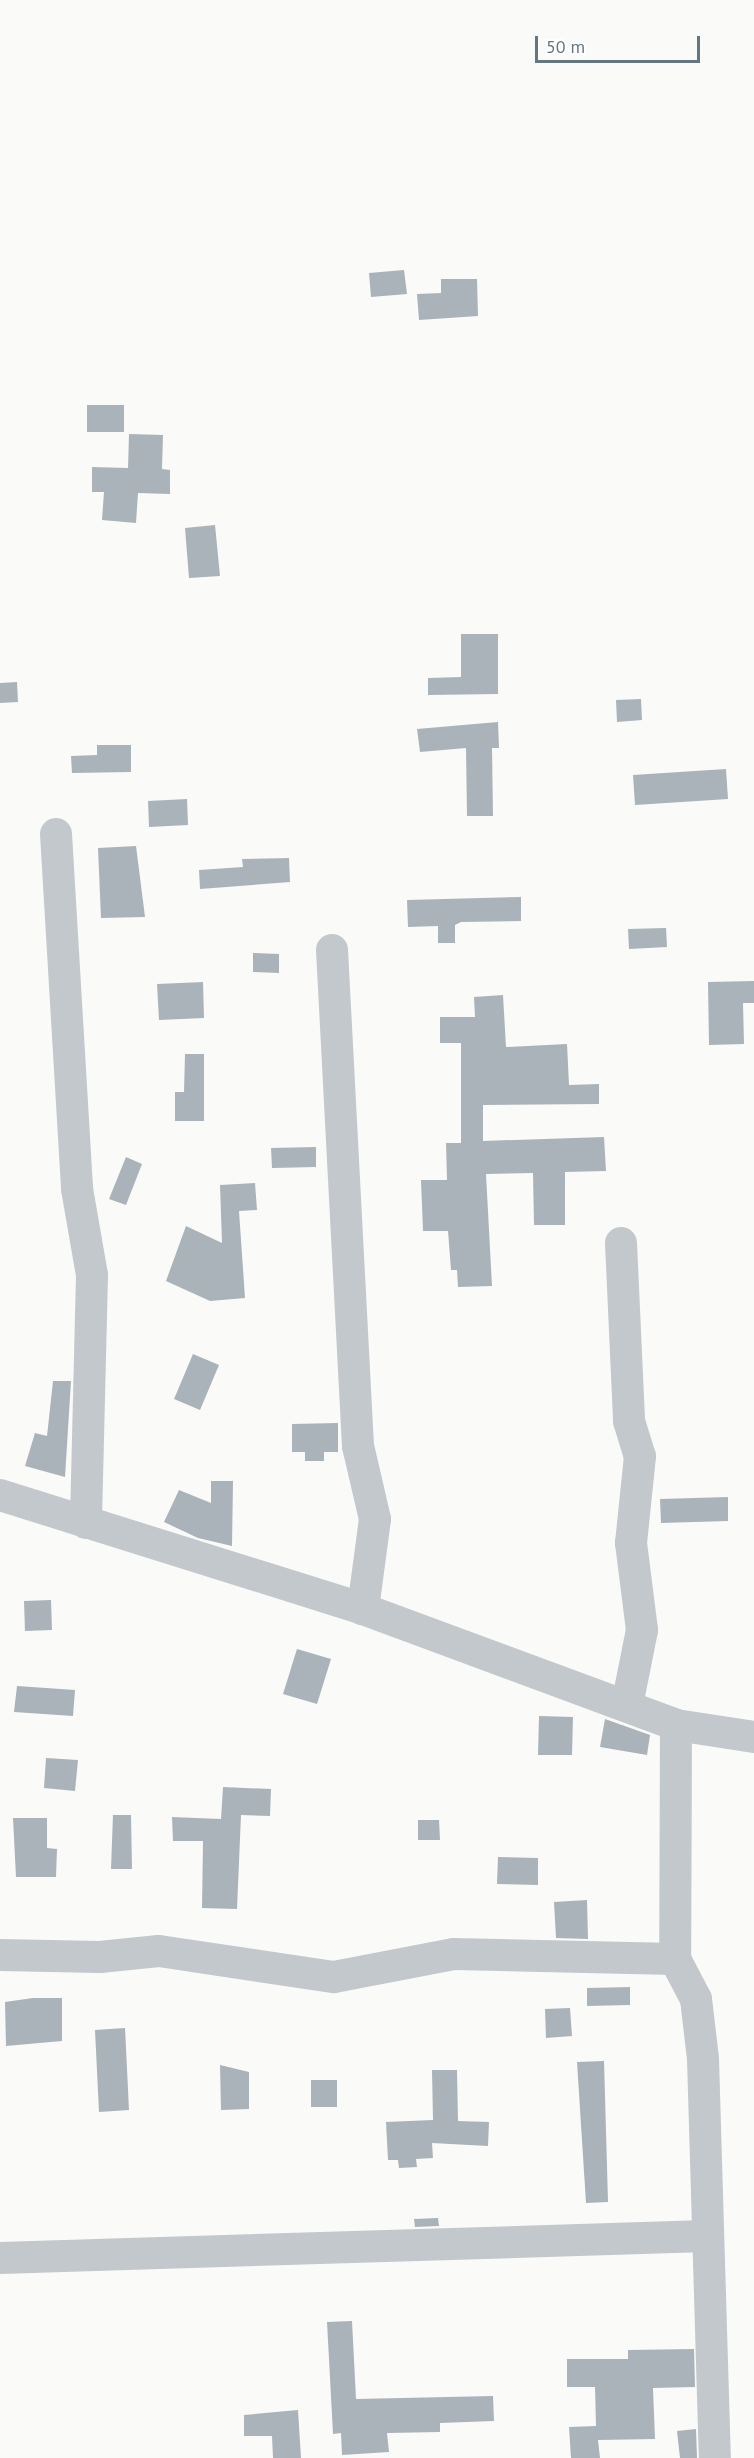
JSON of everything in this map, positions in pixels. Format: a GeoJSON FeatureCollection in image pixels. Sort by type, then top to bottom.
{"type":"FeatureCollection","features":[{"type":"Feature","properties":{"kind":"street"},"geometry":{"type":"LineString","coordinates":[[56,834],[75,1165],[92,1275],[86,1523]]}},
{"type":"Feature","properties":{"kind":"street"},"geometry":{"type":"LineString","coordinates":[[332,950],[358,1446],[375,1520],[363,1609]]}},
{"type":"Feature","properties":{"kind":"street"},"geometry":{"type":"LineString","coordinates":[[621,1243],[629,1421],[640,1456],[631,1543],[642,1630],[627,1706]]}},
{"type":"Feature","properties":{"kind":"street"},"geometry":{"type":"LineString","coordinates":[[0,1495],[363,1609],[676,1725],[754,1737]]}},
{"type":"Feature","properties":{"kind":"street"},"geometry":{"type":"LineString","coordinates":[[676,1725],[675,1959],[696,1999],[703,2060],[706,2236],[716,2458]]}},
{"type":"Feature","properties":{"kind":"street"},"geometry":{"type":"LineString","coordinates":[[0,1954],[100,1957],[159,1951],[334,1977],[454,1954],[675,1959]]}},
{"type":"Feature","properties":{"kind":"street"},"geometry":{"type":"LineString","coordinates":[[0,2258],[706,2236]]}},
{"type":"Feature","properties":{"kind":"building"},"geometry":{"type":"Polygon","coordinates":[[[404,270],[407,294],[371,297],[369,273],[404,270]]]}},
{"type":"Feature","properties":{"kind":"building"},"geometry":{"type":"Polygon","coordinates":[[[441,279],[477,279],[478,316],[419,320],[417,294],[441,293],[441,279]]]}},
{"type":"Feature","properties":{"kind":"building"},"geometry":{"type":"Polygon","coordinates":[[[87,405],[124,405],[124,432],[87,432],[87,405]]]}},
{"type":"Feature","properties":{"kind":"building"},"geometry":{"type":"Polygon","coordinates":[[[129,434],[163,435],[162,469],[170,470],[170,494],[138,493],[136,523],[102,520],[104,492],[92,492],[92,467],[128,468],[129,434]]]}},
{"type":"Feature","properties":{"kind":"building"},"geometry":{"type":"Polygon","coordinates":[[[215,525],[220,576],[189,578],[185,528],[215,525]]]}},
{"type":"Feature","properties":{"kind":"building"},"geometry":{"type":"Polygon","coordinates":[[[461,634],[498,634],[498,694],[428,695],[428,678],[461,677],[461,634]]]}},
{"type":"Feature","properties":{"kind":"building"},"geometry":{"type":"Polygon","coordinates":[[[17,682],[18,702],[0,703],[0,683],[17,682]]]}},
{"type":"Feature","properties":{"kind":"building"},"geometry":{"type":"Polygon","coordinates":[[[641,699],[642,720],[617,722],[616,700],[641,699]]]}},
{"type":"Feature","properties":{"kind":"building"},"geometry":{"type":"Polygon","coordinates":[[[498,722],[499,748],[492,748],[493,816],[467,816],[466,748],[420,752],[417,729],[498,722]]]}},
{"type":"Feature","properties":{"kind":"building"},"geometry":{"type":"Polygon","coordinates":[[[97,745],[131,745],[131,772],[72,773],[71,756],[97,755],[97,745]]]}},
{"type":"Feature","properties":{"kind":"building"},"geometry":{"type":"Polygon","coordinates":[[[726,769],[728,799],[635,805],[633,775],[726,769]]]}},
{"type":"Feature","properties":{"kind":"building"},"geometry":{"type":"Polygon","coordinates":[[[187,799],[188,825],[149,827],[148,801],[187,799]]]}},
{"type":"Feature","properties":{"kind":"building"},"geometry":{"type":"Polygon","coordinates":[[[136,846],[145,917],[101,918],[98,848],[136,846]]]}},
{"type":"Feature","properties":{"kind":"building"},"geometry":{"type":"Polygon","coordinates":[[[289,858],[290,882],[200,889],[199,870],[243,867],[242,859],[289,858]]]}},
{"type":"Feature","properties":{"kind":"building"},"geometry":{"type":"Polygon","coordinates":[[[521,897],[521,921],[461,922],[455,925],[455,943],[438,943],[438,926],[408,927],[407,900],[521,897]]]}},
{"type":"Feature","properties":{"kind":"building"},"geometry":{"type":"Polygon","coordinates":[[[666,928],[667,947],[629,949],[628,929],[666,928]]]}},
{"type":"Feature","properties":{"kind":"building"},"geometry":{"type":"Polygon","coordinates":[[[253,953],[279,954],[279,973],[253,972],[253,953]]]}},
{"type":"Feature","properties":{"kind":"building"},"geometry":{"type":"Polygon","coordinates":[[[754,981],[754,1003],[743,1003],[744,1044],[709,1045],[708,982],[754,981]]]}},
{"type":"Feature","properties":{"kind":"building"},"geometry":{"type":"Polygon","coordinates":[[[203,982],[204,1018],[159,1020],[157,984],[203,982]]]}},
{"type":"Feature","properties":{"kind":"building"},"geometry":{"type":"Polygon","coordinates":[[[503,995],[506,1047],[567,1044],[569,1085],[599,1084],[599,1104],[483,1105],[483,1141],[604,1137],[606,1171],[565,1172],[565,1225],[534,1225],[533,1173],[486,1174],[492,1286],[458,1287],[457,1270],[451,1270],[448,1231],[423,1231],[421,1180],[447,1180],[446,1143],[461,1143],[461,1043],[440,1043],[440,1017],[475,1017],[474,997],[503,995]]]}},
{"type":"Feature","properties":{"kind":"building"},"geometry":{"type":"Polygon","coordinates":[[[185,1054],[204,1054],[204,1121],[175,1121],[175,1092],[184,1092],[185,1054]]]}},
{"type":"Feature","properties":{"kind":"building"},"geometry":{"type":"Polygon","coordinates":[[[316,1147],[316,1167],[272,1168],[271,1148],[316,1147]]]}},
{"type":"Feature","properties":{"kind":"building"},"geometry":{"type":"Polygon","coordinates":[[[126,1157],[142,1164],[126,1205],[109,1199],[126,1157]]]}},
{"type":"Feature","properties":{"kind":"building"},"geometry":{"type":"Polygon","coordinates":[[[255,1183],[257,1210],[239,1211],[245,1298],[210,1301],[166,1281],[186,1226],[222,1243],[220,1185],[255,1183]]]}},
{"type":"Feature","properties":{"kind":"building"},"geometry":{"type":"Polygon","coordinates":[[[193,1354],[219,1365],[200,1410],[174,1399],[193,1354]]]}},
{"type":"Feature","properties":{"kind":"building"},"geometry":{"type":"Polygon","coordinates":[[[53,1381],[71,1381],[65,1477],[25,1466],[35,1433],[47,1436],[53,1381]]]}},
{"type":"Feature","properties":{"kind":"building"},"geometry":{"type":"Polygon","coordinates":[[[338,1423],[338,1452],[324,1452],[324,1461],[305,1461],[305,1452],[292,1452],[292,1424],[338,1423]]]}},
{"type":"Feature","properties":{"kind":"building"},"geometry":{"type":"Polygon","coordinates":[[[211,1481],[233,1481],[232,1546],[198,1538],[164,1522],[179,1490],[211,1503],[211,1481]]]}},
{"type":"Feature","properties":{"kind":"building"},"geometry":{"type":"Polygon","coordinates":[[[728,1497],[728,1521],[661,1523],[660,1499],[728,1497]]]}},
{"type":"Feature","properties":{"kind":"building"},"geometry":{"type":"Polygon","coordinates":[[[51,1600],[52,1630],[25,1631],[24,1601],[51,1600]]]}},
{"type":"Feature","properties":{"kind":"building"},"geometry":{"type":"Polygon","coordinates":[[[297,1649],[331,1659],[317,1704],[283,1694],[297,1649]]]}},
{"type":"Feature","properties":{"kind":"building"},"geometry":{"type":"Polygon","coordinates":[[[17,1686],[75,1690],[73,1716],[14,1712],[17,1686]]]}},
{"type":"Feature","properties":{"kind":"building"},"geometry":{"type":"Polygon","coordinates":[[[539,1716],[573,1717],[572,1755],[538,1755],[539,1716]]]}},
{"type":"Feature","properties":{"kind":"building"},"geometry":{"type":"Polygon","coordinates":[[[605,1719],[650,1735],[647,1755],[600,1747],[605,1719]]]}},
{"type":"Feature","properties":{"kind":"building"},"geometry":{"type":"Polygon","coordinates":[[[46,1758],[78,1760],[75,1791],[44,1788],[46,1758]]]}},
{"type":"Feature","properties":{"kind":"building"},"geometry":{"type":"Polygon","coordinates":[[[223,1787],[271,1789],[270,1816],[241,1815],[237,1909],[202,1908],[203,1841],[173,1841],[172,1817],[221,1819],[223,1787]]]}},
{"type":"Feature","properties":{"kind":"building"},"geometry":{"type":"Polygon","coordinates":[[[113,1815],[131,1815],[132,1869],[111,1869],[113,1815]]]}},
{"type":"Feature","properties":{"kind":"building"},"geometry":{"type":"Polygon","coordinates":[[[13,1818],[47,1818],[47,1848],[57,1849],[56,1877],[16,1877],[13,1818]]]}},
{"type":"Feature","properties":{"kind":"building"},"geometry":{"type":"Polygon","coordinates":[[[418,1820],[439,1820],[440,1840],[418,1840],[418,1820]]]}},
{"type":"Feature","properties":{"kind":"building"},"geometry":{"type":"Polygon","coordinates":[[[498,1857],[538,1858],[538,1885],[497,1884],[498,1857]]]}},
{"type":"Feature","properties":{"kind":"building"},"geometry":{"type":"Polygon","coordinates":[[[587,1900],[588,1939],[556,1938],[554,1902],[587,1900]]]}},
{"type":"Feature","properties":{"kind":"building"},"geometry":{"type":"Polygon","coordinates":[[[630,1987],[630,2005],[587,2006],[587,1988],[630,1987]]]}},
{"type":"Feature","properties":{"kind":"building"},"geometry":{"type":"Polygon","coordinates":[[[33,1998],[62,1998],[62,2041],[6,2046],[5,2002],[33,1998]]]}},
{"type":"Feature","properties":{"kind":"building"},"geometry":{"type":"Polygon","coordinates":[[[570,2008],[572,2036],[546,2038],[545,2009],[570,2008]]]}},
{"type":"Feature","properties":{"kind":"building"},"geometry":{"type":"Polygon","coordinates":[[[125,2028],[129,2110],[99,2112],[95,2030],[125,2028]]]}},
{"type":"Feature","properties":{"kind":"building"},"geometry":{"type":"Polygon","coordinates":[[[604,2061],[608,2202],[586,2203],[577,2062],[604,2061]]]}},
{"type":"Feature","properties":{"kind":"building"},"geometry":{"type":"Polygon","coordinates":[[[220,2065],[249,2072],[249,2109],[221,2110],[220,2065]]]}},
{"type":"Feature","properties":{"kind":"building"},"geometry":{"type":"Polygon","coordinates":[[[432,2070],[457,2070],[458,2121],[489,2122],[488,2146],[432,2143],[433,2158],[416,2159],[417,2167],[399,2168],[398,2160],[388,2160],[386,2122],[433,2120],[432,2070]]]}},
{"type":"Feature","properties":{"kind":"building"},"geometry":{"type":"Polygon","coordinates":[[[311,2080],[337,2080],[337,2107],[311,2107],[311,2080]]]}},
{"type":"Feature","properties":{"kind":"building"},"geometry":{"type":"Polygon","coordinates":[[[438,2218],[439,2226],[415,2227],[414,2219],[438,2218]]]}},
{"type":"Feature","properties":{"kind":"building"},"geometry":{"type":"Polygon","coordinates":[[[352,2321],[356,2399],[493,2396],[494,2421],[440,2423],[440,2432],[387,2433],[389,2452],[342,2455],[341,2433],[333,2434],[327,2322],[352,2321]]]}},
{"type":"Feature","properties":{"kind":"building"},"geometry":{"type":"Polygon","coordinates":[[[694,2349],[695,2387],[653,2388],[655,2439],[598,2440],[600,2458],[571,2458],[569,2427],[596,2426],[595,2387],[567,2387],[567,2359],[628,2359],[628,2350],[694,2349]]]}},
{"type":"Feature","properties":{"kind":"building"},"geometry":{"type":"Polygon","coordinates":[[[298,2410],[301,2458],[273,2458],[272,2436],[244,2436],[244,2415],[298,2410]]]}},
{"type":"Feature","properties":{"kind":"building"},"geometry":{"type":"Polygon","coordinates":[[[696,2429],[697,2458],[680,2458],[677,2431],[696,2429]]]}}]}
